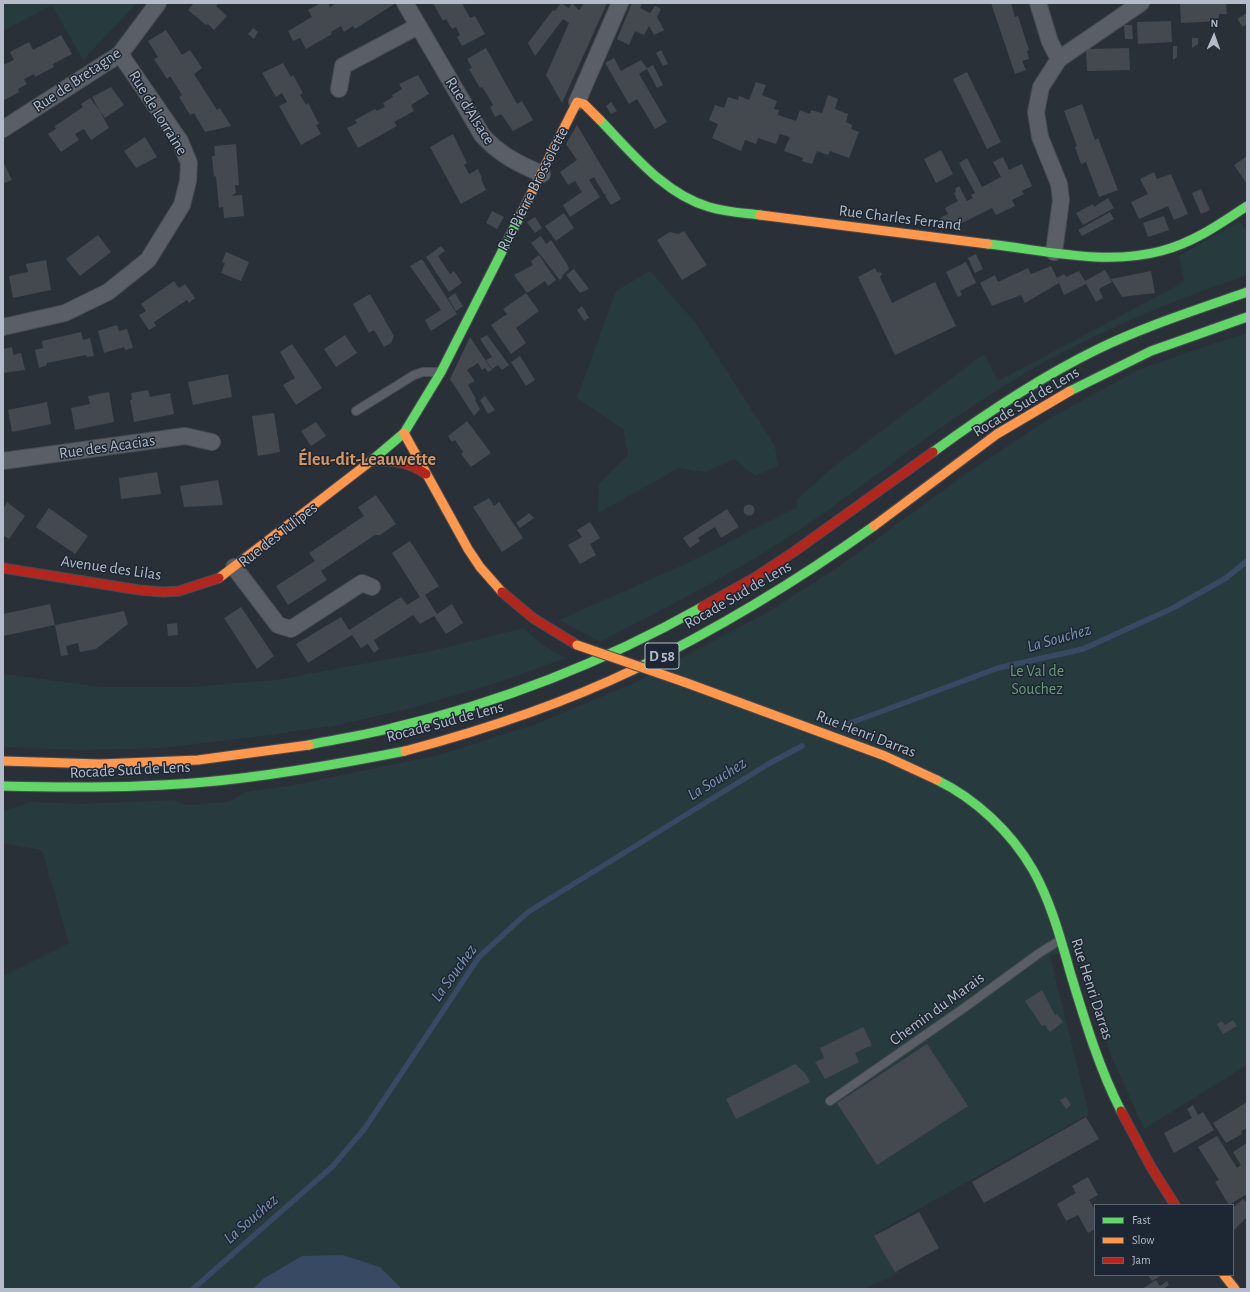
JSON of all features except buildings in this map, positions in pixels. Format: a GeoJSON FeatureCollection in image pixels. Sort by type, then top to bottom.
{"type":"FeatureCollection","features":[{"type":"Feature","properties":{"kind":"main road","name":"Rue Pierre Brossolette"},"geometry":{"type":"LineString","coordinates":[[404,433],[441,372],[577,102]]}},
{"type":"Feature","properties":{"kind":"main road","name":"Rue Charles Ferrand"},"geometry":{"type":"LineString","coordinates":[[577,102],[588,108],[648,169],[676,192],[708,207],[1054,252],[1120,256],[1175,247],[1205,234],[1247,206]]}},
{"type":"Feature","properties":{"kind":"main road","name":"Rocade Sud de Lens"},"geometry":{"type":"LineString","coordinates":[[3,761],[77,764],[166,762],[264,753],[370,733],[456,711],[508,694],[616,650],[667,626],[750,580],[807,544],[993,410],[1077,359],[1138,332],[1247,292]]}},
{"type":"Feature","properties":{"kind":"main road","name":"Rocade Sud de Lens"},"geometry":{"type":"LineString","coordinates":[[3,786],[61,788],[157,786],[254,777],[354,761],[459,736],[532,713],[587,691],[654,660],[762,601],[847,544],[1006,428],[1082,385],[1141,356],[1247,317]]}},
{"type":"Feature","properties":{"kind":"main road","name":"Rue des Tulipes"},"geometry":{"type":"LineString","coordinates":[[234,567],[372,461],[404,433]]}},
{"type":"Feature","properties":{"kind":"main road","name":"Rue Henri Darras"},"geometry":{"type":"LineString","coordinates":[[404,433],[452,523],[494,584],[535,619],[577,645],[732,698],[906,765],[954,788],[978,805],[1009,836],[1030,864],[1044,895],[1061,940],[1093,1044],[1112,1092],[1161,1184],[1174,1204]]}},
{"type":"Feature","properties":{"kind":"main road"},"geometry":{"type":"LineString","coordinates":[[372,461],[402,461],[419,468],[426,474]]}},
{"type":"Feature","properties":{"kind":"main road","name":"Avenue des Lilas"},"geometry":{"type":"LineString","coordinates":[[3,568],[139,590],[163,592],[179,591],[216,580],[234,567]]}},
{"type":"Feature","properties":{"kind":"main road"},"geometry":{"type":"LineString","coordinates":[[1225,1276],[1235,1289]]}},
{"type":"Feature","properties":{"kind":"street","name":"Rue de Bretagne"},"geometry":{"type":"LineString","coordinates":[[3,130],[120,54],[158,3]]}},
{"type":"Feature","properties":{"kind":"street","name":"Rue d'Alsace"},"geometry":{"type":"LineString","coordinates":[[405,3],[482,136],[496,151],[517,163],[542,174]]}},
{"type":"Feature","properties":{"kind":"street","name":"Rue Pierre Brossolette"},"geometry":{"type":"LineString","coordinates":[[577,102],[620,3]]}},
{"type":"Feature","properties":{"kind":"street"},"geometry":{"type":"LineString","coordinates":[[1038,3],[1050,42],[1058,58]]}},
{"type":"Feature","properties":{"kind":"street"},"geometry":{"type":"LineString","coordinates":[[1054,252],[1061,200],[1059,184],[1040,137],[1036,112],[1041,87],[1058,58],[1141,3]]}},
{"type":"Feature","properties":{"kind":"street"},"geometry":{"type":"LineString","coordinates":[[340,89],[343,66],[418,26]]}},
{"type":"Feature","properties":{"kind":"street","name":"Rue de Lorraine"},"geometry":{"type":"LineString","coordinates":[[3,327],[65,313],[108,292],[148,260],[182,205],[188,181],[188,163],[180,141],[120,54]]}},
{"type":"Feature","properties":{"kind":"street","name":"Rue des Acacias"},"geometry":{"type":"LineString","coordinates":[[3,461],[186,436],[212,442]]}},
{"type":"Feature","properties":{"kind":"street","name":"Rue des Tulipes"},"geometry":{"type":"LineString","coordinates":[[234,567],[278,625],[291,629],[362,583],[372,587]]}},
{"type":"Feature","properties":{"kind":"lane"},"geometry":{"type":"LineString","coordinates":[[356,411],[414,375],[423,372],[441,372]]}},
{"type":"Feature","properties":{"kind":"lane","name":"Chemin du Marais"},"geometry":{"type":"LineString","coordinates":[[830,1101],[964,1008],[1038,954],[1061,940]]}},
{"type":"Feature","properties":{"kind":"green space"},"geometry":{"type":"Polygon","coordinates":[[[3,3],[137,3],[83,60],[52,5],[3,31],[3,3]]]}},
{"type":"Feature","properties":{"kind":"green space"},"geometry":{"type":"Polygon","coordinates":[[[1240,221],[1247,231],[1247,275],[1151,311],[1089,339],[1028,371],[947,423],[796,532],[700,590],[600,642],[559,620],[683,565],[798,507],[796,500],[832,468],[984,354],[998,381],[1184,282],[1179,256],[1240,221]]]}},
{"type":"Feature","properties":{"kind":"green space"},"geometry":{"type":"Polygon","coordinates":[[[650,271],[695,322],[775,446],[778,466],[755,476],[735,459],[705,472],[679,468],[598,513],[599,484],[628,455],[623,429],[577,398],[616,291],[650,271]]]}},
{"type":"Feature","properties":{"kind":"green space","name":"Le Val de Souchez"},"geometry":{"type":"Polygon","coordinates":[[[1247,333],[1247,1065],[1144,1129],[1110,1053],[1078,949],[1050,956],[1089,1114],[876,1233],[900,1272],[865,1289],[3,1289],[3,976],[69,943],[42,850],[3,843],[3,811],[31,802],[80,804],[173,800],[187,805],[228,802],[246,792],[294,785],[439,755],[536,724],[634,683],[768,612],[841,565],[967,473],[1047,420],[1138,370],[1247,333]]]}},
{"type":"Feature","properties":{"kind":"green space"},"geometry":{"type":"Polygon","coordinates":[[[524,628],[541,644],[566,658],[499,682],[412,708],[338,725],[162,748],[79,750],[3,747],[3,674],[103,687],[188,687],[276,680],[432,651],[524,628]]]}},
{"type":"Feature","properties":{"kind":"water"},"geometry":{"type":"Polygon","coordinates":[[[343,1255],[380,1267],[402,1289],[253,1289],[263,1279],[302,1256],[343,1255]]]}},
{"type":"Feature","properties":{"kind":"waterway","name":"La Souchez"},"geometry":{"type":"LineString","coordinates":[[845,725],[998,668],[1083,649],[1173,608],[1226,578],[1247,561]]}},
{"type":"Feature","properties":{"kind":"waterway","name":"La Souchez"},"geometry":{"type":"LineString","coordinates":[[193,1289],[333,1166],[365,1128],[479,957],[528,912],[770,763],[802,746]]}},
{"type":"Feature","properties":{"kind":"traffic: fast"},"geometry":{"type":"LineString","coordinates":[[600,120],[649,171],[677,192],[693,201],[715,209],[760,215]]}},
{"type":"Feature","properties":{"kind":"traffic: fast"},"geometry":{"type":"LineString","coordinates":[[988,244],[1096,257],[1140,255],[1173,248],[1195,238],[1227,220],[1247,206]]}},
{"type":"Feature","properties":{"kind":"traffic: fast"},"geometry":{"type":"LineString","coordinates":[[371,461],[404,433],[441,372],[521,214]]}},
{"type":"Feature","properties":{"kind":"traffic: fast"},"geometry":{"type":"LineString","coordinates":[[933,452],[1013,397],[1054,372],[1096,350],[1152,326],[1247,292]]}},
{"type":"Feature","properties":{"kind":"traffic: fast"},"geometry":{"type":"LineString","coordinates":[[1070,391],[1151,351],[1247,317]]}},
{"type":"Feature","properties":{"kind":"traffic: fast"},"geometry":{"type":"LineString","coordinates":[[633,670],[726,621],[816,566],[874,526]]}},
{"type":"Feature","properties":{"kind":"traffic: fast"},"geometry":{"type":"LineString","coordinates":[[309,745],[372,733],[432,718],[512,693],[628,645],[666,627],[702,607]]}},
{"type":"Feature","properties":{"kind":"traffic: fast"},"geometry":{"type":"LineString","coordinates":[[3,786],[104,787],[205,782],[306,769],[405,751]]}},
{"type":"Feature","properties":{"kind":"traffic: fast"},"geometry":{"type":"LineString","coordinates":[[937,780],[965,797],[991,818],[1014,843],[1033,870],[1055,921],[1099,1061],[1121,1111]]}},
{"type":"Feature","properties":{"kind":"traffic: slow"},"geometry":{"type":"LineString","coordinates":[[521,214],[577,102],[584,104],[600,120]]}},
{"type":"Feature","properties":{"kind":"traffic: slow"},"geometry":{"type":"LineString","coordinates":[[760,215],[988,244]]}},
{"type":"Feature","properties":{"kind":"traffic: slow"},"geometry":{"type":"LineString","coordinates":[[874,526],[997,434],[1070,391]]}},
{"type":"Feature","properties":{"kind":"traffic: slow"},"geometry":{"type":"LineString","coordinates":[[404,433],[468,549],[480,567],[502,592]]}},
{"type":"Feature","properties":{"kind":"traffic: slow"},"geometry":{"type":"LineString","coordinates":[[219,578],[371,461]]}},
{"type":"Feature","properties":{"kind":"traffic: slow"},"geometry":{"type":"LineString","coordinates":[[577,645],[684,682]]}},
{"type":"Feature","properties":{"kind":"traffic: slow"},"geometry":{"type":"LineString","coordinates":[[405,751],[521,716],[605,683],[633,670]]}},
{"type":"Feature","properties":{"kind":"traffic: slow"},"geometry":{"type":"LineString","coordinates":[[684,682],[885,756],[937,780]]}},
{"type":"Feature","properties":{"kind":"traffic: slow"},"geometry":{"type":"LineString","coordinates":[[3,761],[100,764],[198,760],[309,745]]}},
{"type":"Feature","properties":{"kind":"traffic: slow"},"geometry":{"type":"LineString","coordinates":[[1225,1276],[1235,1289]]}},
{"type":"Feature","properties":{"kind":"traffic: jam"},"geometry":{"type":"LineString","coordinates":[[702,607],[754,578],[795,551],[933,452]]}},
{"type":"Feature","properties":{"kind":"traffic: jam"},"geometry":{"type":"LineString","coordinates":[[371,461],[386,461],[407,464],[426,474]]}},
{"type":"Feature","properties":{"kind":"traffic: jam"},"geometry":{"type":"LineString","coordinates":[[3,568],[139,590],[163,592],[179,591],[219,578]]}},
{"type":"Feature","properties":{"kind":"traffic: jam"},"geometry":{"type":"LineString","coordinates":[[502,592],[533,618],[577,645]]}},
{"type":"Feature","properties":{"kind":"traffic: jam"},"geometry":{"type":"LineString","coordinates":[[1121,1111],[1151,1167],[1174,1204]]}},
{"type":"Feature","properties":{"kind":"district","name":"Éleu-dit-Leauwette"},"geometry":{"type":"Point","coordinates":[367,460]}}]}
